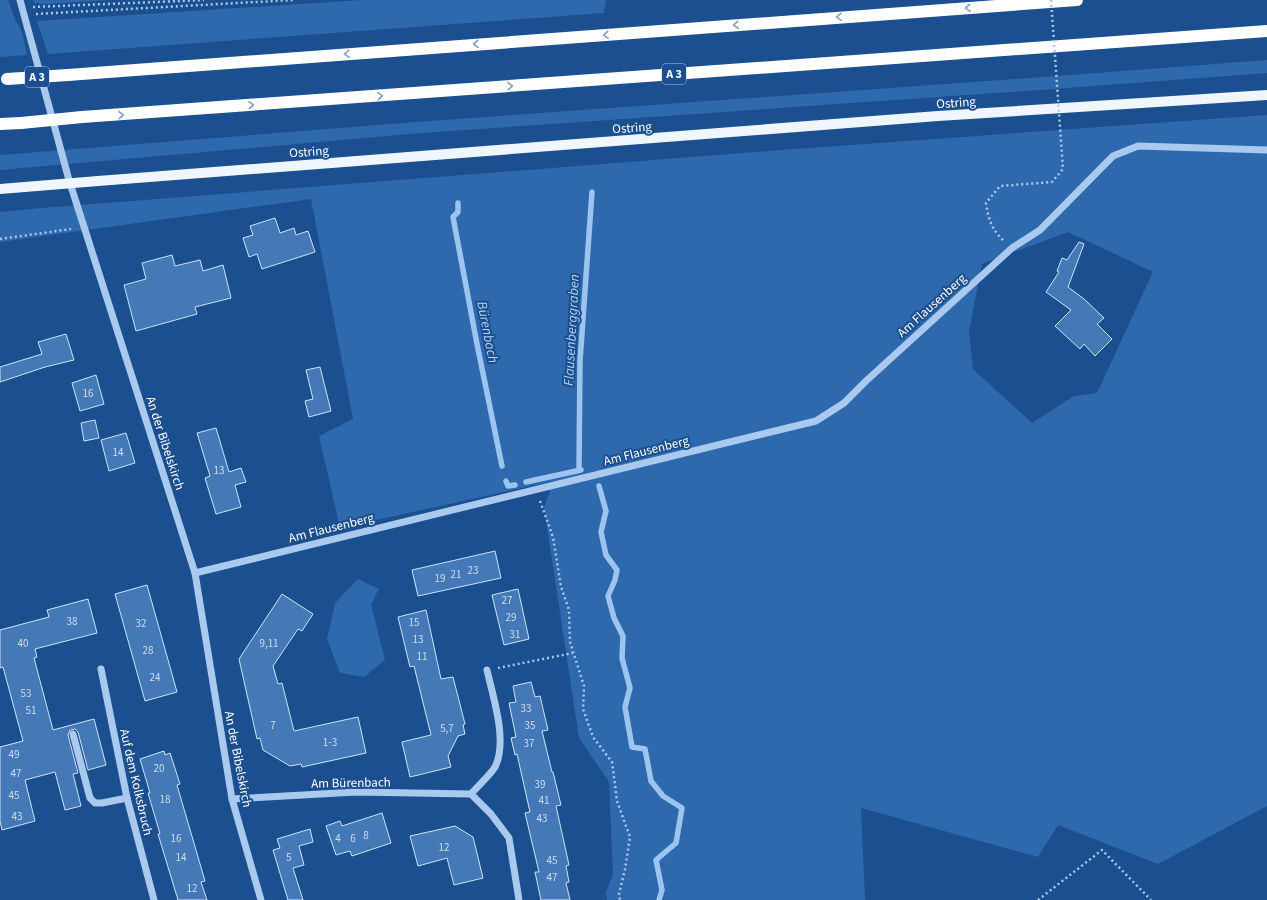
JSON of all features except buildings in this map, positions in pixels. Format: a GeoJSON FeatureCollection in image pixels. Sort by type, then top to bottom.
{"type":"FeatureCollection","features":[{"type":"Feature","properties":{"kind":"highway","name":"A 3"},"geometry":{"type":"LineString","coordinates":[[3,79],[1077,0]]}},
{"type":"Feature","properties":{"kind":"highway","name":"A 3"},"geometry":{"type":"LineString","coordinates":[[0,124],[1267,31]]}},
{"type":"Feature","properties":{"kind":"main road","name":"Ostring"},"geometry":{"type":"LineString","coordinates":[[0,189],[938,116],[1267,95]]}},
{"type":"Feature","properties":{"kind":"street","name":"An der Bibelskirch"},"geometry":{"type":"LineString","coordinates":[[20,2],[84,227],[110,304],[195,573],[232,799],[261,900]]}},
{"type":"Feature","properties":{"kind":"street","name":"Am Flausenberg"},"geometry":{"type":"LineString","coordinates":[[195,573],[816,421],[844,403],[866,381],[1012,248],[1040,230],[1113,156],[1138,146],[1267,150]]}},
{"type":"Feature","properties":{"kind":"street","name":"Auf dem Kolksbruch"},"geometry":{"type":"LineString","coordinates":[[101,669],[127,798],[154,900]]}},
{"type":"Feature","properties":{"kind":"street"},"geometry":{"type":"LineString","coordinates":[[487,670],[500,730],[500,748],[495,767],[471,794],[491,814],[509,838],[519,900]]}},
{"type":"Feature","properties":{"kind":"street"},"geometry":{"type":"LineString","coordinates":[[73,734],[90,798],[95,803],[102,804],[127,798]]}},
{"type":"Feature","properties":{"kind":"street","name":"Am Bürenbach"},"geometry":{"type":"LineString","coordinates":[[232,799],[356,792],[471,794]]}},
{"type":"Feature","properties":{"kind":"path"},"geometry":{"type":"LineString","coordinates":[[20,2],[29,7],[204,0]]}},
{"type":"Feature","properties":{"kind":"path"},"geometry":{"type":"LineString","coordinates":[[24,15],[293,0]]}},
{"type":"Feature","properties":{"kind":"path"},"geometry":{"type":"LineString","coordinates":[[1012,248],[999,237],[989,221],[986,203],[1000,186],[1052,182],[1063,169],[1051,0]]}},
{"type":"Feature","properties":{"kind":"path"},"geometry":{"type":"LineString","coordinates":[[0,238],[84,227]]}},
{"type":"Feature","properties":{"kind":"path"},"geometry":{"type":"LineString","coordinates":[[536,489],[553,538],[561,587],[569,610],[570,642],[584,686],[583,709],[593,737],[612,762],[617,800],[630,837],[625,869],[618,894],[620,900]]}},
{"type":"Feature","properties":{"kind":"path"},"geometry":{"type":"LineString","coordinates":[[487,670],[573,653]]}},
{"type":"Feature","properties":{"kind":"path"},"geometry":{"type":"LineString","coordinates":[[1038,900],[1102,850],[1151,900]]}},
{"type":"Feature","properties":{"kind":"shaded area"},"geometry":{"type":"Polygon","coordinates":[[[0,0],[8,0],[15,19],[22,32],[27,55],[0,57],[0,0]]]}},
{"type":"Feature","properties":{"kind":"shaded area"},"geometry":{"type":"Polygon","coordinates":[[[33,0],[110,0],[46,4],[34,3],[33,0]]]}},
{"type":"Feature","properties":{"kind":"shaded area"},"geometry":{"type":"Polygon","coordinates":[[[361,0],[606,0],[604,13],[48,54],[37,21],[361,0]]]}},
{"type":"Feature","properties":{"kind":"shaded area"},"geometry":{"type":"Polygon","coordinates":[[[1267,60],[1267,73],[422,133],[0,170],[0,155],[429,121],[1267,60]]]}},
{"type":"Feature","properties":{"kind":"shaded area"},"geometry":{"type":"Polygon","coordinates":[[[1267,115],[1267,806],[1158,864],[1058,825],[1038,857],[861,808],[865,900],[607,900],[606,892],[613,875],[609,782],[579,738],[544,507],[554,481],[340,528],[319,436],[353,419],[311,199],[0,242],[0,212],[781,150],[1267,115]],[[1068,232],[982,264],[969,332],[973,369],[1032,423],[1074,396],[1097,393],[1153,272],[1068,232]]]}},
{"type":"Feature","properties":{"kind":"shaded area"},"geometry":{"type":"Polygon","coordinates":[[[358,579],[379,589],[371,604],[385,660],[364,677],[340,673],[327,639],[335,603],[358,579]]]}},
{"type":"Feature","properties":{"kind":"waterway","name":"Flausenberggraben"},"geometry":{"type":"LineString","coordinates":[[526,482],[581,470],[579,468],[580,361],[592,192]]}},
{"type":"Feature","properties":{"kind":"waterway","name":"Bürenbach"},"geometry":{"type":"LineString","coordinates":[[458,203],[458,212],[453,217],[502,466]]}},
{"type":"Feature","properties":{"kind":"waterway","name":"Bürenbach"},"geometry":{"type":"LineString","coordinates":[[506,481],[508,486],[515,485]]}},
{"type":"Feature","properties":{"kind":"waterway","name":"Bürenbach"},"geometry":{"type":"LineString","coordinates":[[599,486],[606,511],[601,532],[606,555],[617,570],[615,580],[608,596],[614,618],[623,636],[622,658],[630,688],[625,707],[632,747],[645,749],[651,781],[663,796],[682,808],[676,843],[656,860],[662,890],[659,900]]}}]}
